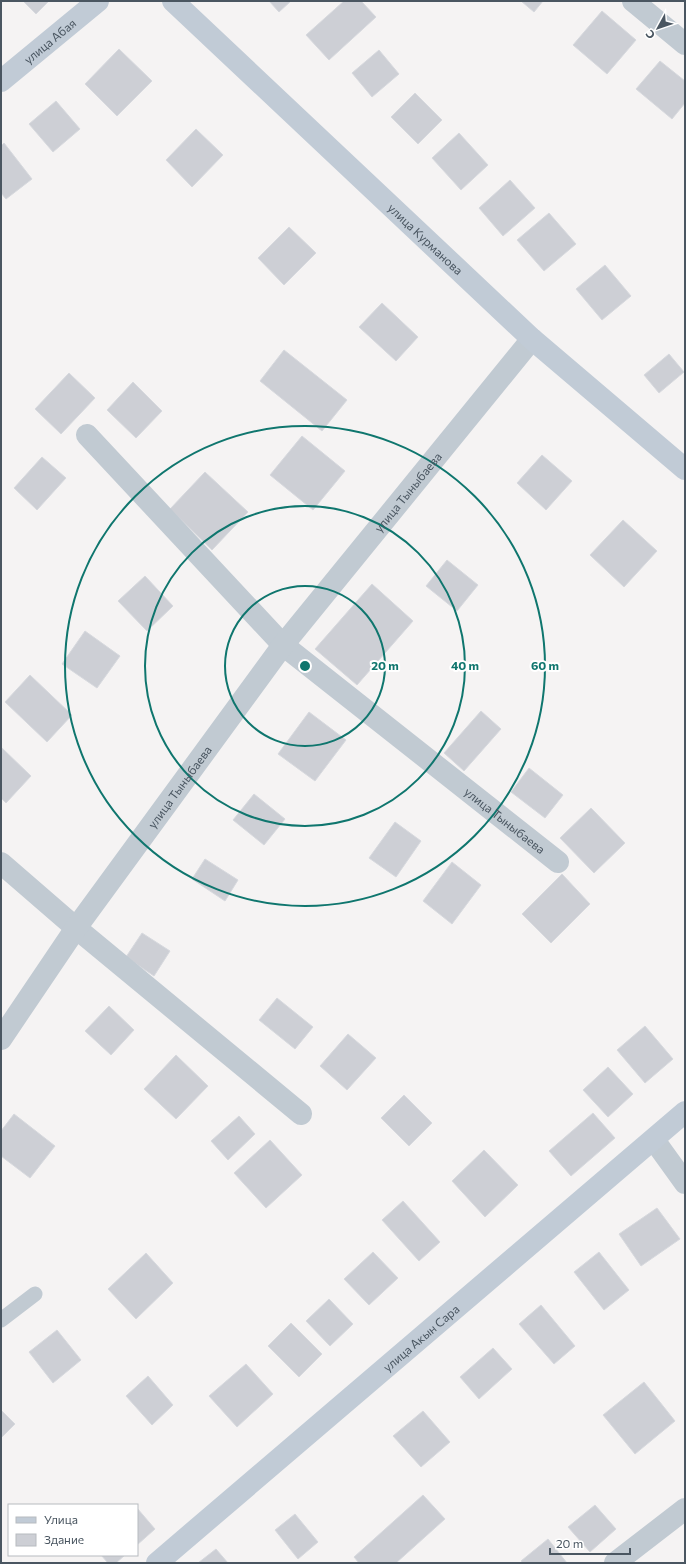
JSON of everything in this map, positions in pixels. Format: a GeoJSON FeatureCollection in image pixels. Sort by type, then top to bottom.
{"type":"FeatureCollection","features":[{"type":"Feature","properties":{"kind":"street","name":"улица Абая"},"geometry":{"type":"LineString","coordinates":[[1,81],[98,1]]}},
{"type":"Feature","properties":{"kind":"street","name":"улица Курманова"},"geometry":{"type":"LineString","coordinates":[[173,1],[532,339],[685,469]]}},
{"type":"Feature","properties":{"kind":"street"},"geometry":{"type":"LineString","coordinates":[[633,1],[685,44]]}},
{"type":"Feature","properties":{"kind":"street","name":"улица Тыныбаева"},"geometry":{"type":"LineString","coordinates":[[1,1039],[76,928],[283,645],[532,339]]}},
{"type":"Feature","properties":{"kind":"street","name":"улица Тыныбаева"},"geometry":{"type":"LineString","coordinates":[[87,436],[283,645],[558,862]]}},
{"type":"Feature","properties":{"kind":"street"},"geometry":{"type":"LineString","coordinates":[[1,863],[76,928],[301,1114]]}},
{"type":"Feature","properties":{"kind":"street","name":"улица Акын Сара"},"geometry":{"type":"LineString","coordinates":[[157,1563],[685,1112]]}},
{"type":"Feature","properties":{"kind":"street"},"geometry":{"type":"LineString","coordinates":[[654,1140],[685,1182]]}},
{"type":"Feature","properties":{"kind":"street"},"geometry":{"type":"LineString","coordinates":[[615,1563],[685,1509]]}},
{"type":"Feature","properties":{"kind":"lane"},"geometry":{"type":"LineString","coordinates":[[1,1320],[34,1294]]}},
{"type":"Feature","properties":{"kind":"building"},"geometry":{"type":"Polygon","coordinates":[[[23,1],[49,1],[36,14],[23,1]]]}},
{"type":"Feature","properties":{"kind":"building"},"geometry":{"type":"Polygon","coordinates":[[[269,1],[291,1],[279,12],[269,1]]]}},
{"type":"Feature","properties":{"kind":"building"},"geometry":{"type":"Polygon","coordinates":[[[344,1],[361,1],[376,17],[329,60],[306,35],[344,1]]]}},
{"type":"Feature","properties":{"kind":"building"},"geometry":{"type":"Polygon","coordinates":[[[521,1],[543,1],[534,12],[521,1]]]}},
{"type":"Feature","properties":{"kind":"building"},"geometry":{"type":"Polygon","coordinates":[[[602,11],[636,40],[607,74],[573,45],[602,11]]]}},
{"type":"Feature","properties":{"kind":"building"},"geometry":{"type":"Polygon","coordinates":[[[119,49],[152,81],[117,116],[85,84],[119,49]]]}},
{"type":"Feature","properties":{"kind":"building"},"geometry":{"type":"Polygon","coordinates":[[[379,50],[399,74],[372,97],[352,73],[379,50]]]}},
{"type":"Feature","properties":{"kind":"building"},"geometry":{"type":"Polygon","coordinates":[[[660,61],[685,81],[685,103],[672,119],[636,89],[660,61]]]}},
{"type":"Feature","properties":{"kind":"building"},"geometry":{"type":"Polygon","coordinates":[[[415,93],[442,120],[418,144],[391,117],[415,93]]]}},
{"type":"Feature","properties":{"kind":"building"},"geometry":{"type":"Polygon","coordinates":[[[56,101],[80,129],[53,152],[29,124],[56,101]]]}},
{"type":"Feature","properties":{"kind":"building"},"geometry":{"type":"Polygon","coordinates":[[[196,129],[223,155],[192,187],[166,160],[196,129]]]}},
{"type":"Feature","properties":{"kind":"building"},"geometry":{"type":"Polygon","coordinates":[[[459,133],[488,165],[461,190],[432,158],[459,133]]]}},
{"type":"Feature","properties":{"kind":"building"},"geometry":{"type":"Polygon","coordinates":[[[4,143],[32,179],[6,199],[1,193],[1,146],[4,143]]]}},
{"type":"Feature","properties":{"kind":"building"},"geometry":{"type":"Polygon","coordinates":[[[510,180],[535,208],[503,236],[479,208],[510,180]]]}},
{"type":"Feature","properties":{"kind":"building"},"geometry":{"type":"Polygon","coordinates":[[[549,213],[576,244],[544,271],[517,240],[549,213]]]}},
{"type":"Feature","properties":{"kind":"building"},"geometry":{"type":"Polygon","coordinates":[[[289,227],[316,253],[284,285],[258,258],[289,227]]]}},
{"type":"Feature","properties":{"kind":"building"},"geometry":{"type":"Polygon","coordinates":[[[605,265],[631,296],[602,320],[576,289],[605,265]]]}},
{"type":"Feature","properties":{"kind":"building"},"geometry":{"type":"Polygon","coordinates":[[[382,303],[418,337],[396,361],[359,327],[382,303]]]}},
{"type":"Feature","properties":{"kind":"building"},"geometry":{"type":"Polygon","coordinates":[[[284,350],[347,400],[322,431],[260,381],[284,350]]]}},
{"type":"Feature","properties":{"kind":"building"},"geometry":{"type":"Polygon","coordinates":[[[669,354],[684,372],[659,393],[644,375],[669,354]]]}},
{"type":"Feature","properties":{"kind":"building"},"geometry":{"type":"Polygon","coordinates":[[[69,373],[95,398],[61,434],[35,409],[69,373]]]}},
{"type":"Feature","properties":{"kind":"building"},"geometry":{"type":"Polygon","coordinates":[[[133,382],[162,411],[136,438],[107,410],[133,382]]]}},
{"type":"Feature","properties":{"kind":"building"},"geometry":{"type":"Polygon","coordinates":[[[302,436],[345,471],[313,510],[270,475],[302,436]]]}},
{"type":"Feature","properties":{"kind":"building"},"geometry":{"type":"Polygon","coordinates":[[[542,455],[572,481],[546,510],[517,483],[542,455]]]}},
{"type":"Feature","properties":{"kind":"building"},"geometry":{"type":"Polygon","coordinates":[[[42,457],[66,478],[37,510],[14,488],[42,457]]]}},
{"type":"Feature","properties":{"kind":"building"},"geometry":{"type":"Polygon","coordinates":[[[205,472],[248,512],[212,550],[170,509],[205,472]]]}},
{"type":"Feature","properties":{"kind":"building"},"geometry":{"type":"Polygon","coordinates":[[[623,520],[657,551],[624,587],[590,555],[623,520]]]}},
{"type":"Feature","properties":{"kind":"building"},"geometry":{"type":"Polygon","coordinates":[[[447,560],[478,585],[457,611],[426,586],[447,560]]]}},
{"type":"Feature","properties":{"kind":"building"},"geometry":{"type":"Polygon","coordinates":[[[145,576],[173,606],[147,631],[118,601],[145,576]]]}},
{"type":"Feature","properties":{"kind":"building"},"geometry":{"type":"Polygon","coordinates":[[[372,584],[413,621],[357,685],[315,649],[372,584]]]}},
{"type":"Feature","properties":{"kind":"building"},"geometry":{"type":"Polygon","coordinates":[[[85,631],[120,656],[97,688],[62,664],[85,631]]]}},
{"type":"Feature","properties":{"kind":"building"},"geometry":{"type":"Polygon","coordinates":[[[30,675],[72,715],[47,742],[5,702],[30,675]]]}},
{"type":"Feature","properties":{"kind":"building"},"geometry":{"type":"Polygon","coordinates":[[[481,711],[501,729],[464,771],[444,753],[481,711]]]}},
{"type":"Feature","properties":{"kind":"building"},"geometry":{"type":"Polygon","coordinates":[[[309,712],[346,740],[315,781],[278,754],[309,712]]]}},
{"type":"Feature","properties":{"kind":"building"},"geometry":{"type":"Polygon","coordinates":[[[1,747],[31,776],[6,803],[1,798],[1,747]]]}},
{"type":"Feature","properties":{"kind":"building"},"geometry":{"type":"Polygon","coordinates":[[[529,768],[563,795],[545,818],[511,792],[529,768]]]}},
{"type":"Feature","properties":{"kind":"building"},"geometry":{"type":"Polygon","coordinates":[[[254,794],[285,819],[264,845],[233,820],[254,794]]]}},
{"type":"Feature","properties":{"kind":"building"},"geometry":{"type":"Polygon","coordinates":[[[591,808],[625,843],[594,873],[560,838],[591,808]]]}},
{"type":"Feature","properties":{"kind":"building"},"geometry":{"type":"Polygon","coordinates":[[[395,822],[421,841],[396,877],[369,858],[395,822]]]}},
{"type":"Feature","properties":{"kind":"building"},"geometry":{"type":"Polygon","coordinates":[[[205,859],[238,880],[225,901],[192,879],[205,859]]]}},
{"type":"Feature","properties":{"kind":"building"},"geometry":{"type":"Polygon","coordinates":[[[452,862],[481,885],[452,924],[423,901],[452,862]]]}},
{"type":"Feature","properties":{"kind":"building"},"geometry":{"type":"Polygon","coordinates":[[[562,874],[590,904],[551,943],[522,914],[562,874]]]}},
{"type":"Feature","properties":{"kind":"building"},"geometry":{"type":"Polygon","coordinates":[[[142,933],[170,951],[154,976],[126,957],[142,933]]]}},
{"type":"Feature","properties":{"kind":"building"},"geometry":{"type":"Polygon","coordinates":[[[277,998],[313,1027],[295,1049],[259,1020],[277,998]]]}},
{"type":"Feature","properties":{"kind":"building"},"geometry":{"type":"Polygon","coordinates":[[[109,1006],[134,1030],[111,1055],[85,1031],[109,1006]]]}},
{"type":"Feature","properties":{"kind":"building"},"geometry":{"type":"Polygon","coordinates":[[[645,1026],[673,1059],[645,1083],[617,1050],[645,1026]]]}},
{"type":"Feature","properties":{"kind":"building"},"geometry":{"type":"Polygon","coordinates":[[[348,1034],[376,1058],[347,1090],[320,1066],[348,1034]]]}},
{"type":"Feature","properties":{"kind":"building"},"geometry":{"type":"Polygon","coordinates":[[[176,1055],[208,1086],[176,1119],[144,1089],[176,1055]]]}},
{"type":"Feature","properties":{"kind":"building"},"geometry":{"type":"Polygon","coordinates":[[[608,1067],[633,1094],[608,1117],[583,1090],[608,1067]]]}},
{"type":"Feature","properties":{"kind":"building"},"geometry":{"type":"Polygon","coordinates":[[[404,1095],[432,1123],[409,1146],[381,1118],[404,1095]]]}},
{"type":"Feature","properties":{"kind":"building"},"geometry":{"type":"Polygon","coordinates":[[[593,1113],[615,1138],[571,1176],[549,1151],[593,1113]]]}},
{"type":"Feature","properties":{"kind":"building"},"geometry":{"type":"Polygon","coordinates":[[[14,1114],[55,1146],[30,1178],[1,1156],[1,1131],[14,1114]]]}},
{"type":"Feature","properties":{"kind":"building"},"geometry":{"type":"Polygon","coordinates":[[[239,1116],[255,1134],[228,1160],[211,1141],[239,1116]]]}},
{"type":"Feature","properties":{"kind":"building"},"geometry":{"type":"Polygon","coordinates":[[[270,1140],[302,1175],[266,1208],[234,1173],[270,1140]]]}},
{"type":"Feature","properties":{"kind":"building"},"geometry":{"type":"Polygon","coordinates":[[[484,1150],[518,1185],[485,1217],[452,1181],[484,1150]]]}},
{"type":"Feature","properties":{"kind":"building"},"geometry":{"type":"Polygon","coordinates":[[[403,1201],[440,1242],[419,1261],[382,1220],[403,1201]]]}},
{"type":"Feature","properties":{"kind":"building"},"geometry":{"type":"Polygon","coordinates":[[[657,1208],[680,1239],[641,1266],[619,1234],[657,1208]]]}},
{"type":"Feature","properties":{"kind":"building"},"geometry":{"type":"Polygon","coordinates":[[[373,1252],[398,1278],[369,1305],[344,1279],[373,1252]]]}},
{"type":"Feature","properties":{"kind":"building"},"geometry":{"type":"Polygon","coordinates":[[[599,1252],[629,1290],[604,1310],[574,1272],[599,1252]]]}},
{"type":"Feature","properties":{"kind":"building"},"geometry":{"type":"Polygon","coordinates":[[[146,1253],[173,1283],[136,1319],[108,1289],[146,1253]]]}},
{"type":"Feature","properties":{"kind":"building"},"geometry":{"type":"Polygon","coordinates":[[[329,1299],[353,1324],[330,1346],[306,1321],[329,1299]]]}},
{"type":"Feature","properties":{"kind":"building"},"geometry":{"type":"Polygon","coordinates":[[[541,1305],[575,1346],[554,1364],[519,1324],[541,1305]]]}},
{"type":"Feature","properties":{"kind":"building"},"geometry":{"type":"Polygon","coordinates":[[[291,1323],[322,1354],[299,1377],[268,1346],[291,1323]]]}},
{"type":"Feature","properties":{"kind":"building"},"geometry":{"type":"Polygon","coordinates":[[[57,1330],[81,1360],[53,1383],[29,1352],[57,1330]]]}},
{"type":"Feature","properties":{"kind":"building"},"geometry":{"type":"Polygon","coordinates":[[[493,1348],[512,1369],[479,1399],[460,1377],[493,1348]]]}},
{"type":"Feature","properties":{"kind":"building"},"geometry":{"type":"Polygon","coordinates":[[[246,1364],[273,1394],[237,1427],[209,1396],[246,1364]]]}},
{"type":"Feature","properties":{"kind":"building"},"geometry":{"type":"Polygon","coordinates":[[[148,1376],[173,1405],[152,1425],[126,1396],[148,1376]]]}},
{"type":"Feature","properties":{"kind":"building"},"geometry":{"type":"Polygon","coordinates":[[[644,1382],[675,1421],[635,1454],[603,1415],[644,1382]]]}},
{"type":"Feature","properties":{"kind":"building"},"geometry":{"type":"Polygon","coordinates":[[[1,1410],[15,1424],[1,1438],[1,1410]]]}},
{"type":"Feature","properties":{"kind":"building"},"geometry":{"type":"Polygon","coordinates":[[[423,1411],[450,1442],[421,1467],[393,1436],[423,1411]]]}},
{"type":"Feature","properties":{"kind":"building"},"geometry":{"type":"Polygon","coordinates":[[[423,1495],[445,1519],[396,1563],[359,1563],[354,1557],[423,1495]]]}},
{"type":"Feature","properties":{"kind":"building"},"geometry":{"type":"Polygon","coordinates":[[[595,1505],[616,1529],[590,1552],[568,1527],[595,1505]]]}},
{"type":"Feature","properties":{"kind":"building"},"geometry":{"type":"Polygon","coordinates":[[[138,1509],[155,1529],[138,1544],[138,1509]]]}},
{"type":"Feature","properties":{"kind":"building"},"geometry":{"type":"Polygon","coordinates":[[[295,1514],[318,1542],[298,1559],[275,1530],[295,1514]]]}},
{"type":"Feature","properties":{"kind":"building"},"geometry":{"type":"Polygon","coordinates":[[[548,1539],[567,1563],[523,1563],[521,1561],[548,1539]]]}},
{"type":"Feature","properties":{"kind":"building"},"geometry":{"type":"Polygon","coordinates":[[[216,1549],[228,1563],[198,1563],[216,1549]]]}},
{"type":"Feature","properties":{"kind":"building"},"geometry":{"type":"Polygon","coordinates":[[[102,1556],[124,1556],[116,1563],[108,1563],[102,1556]]]}}]}
